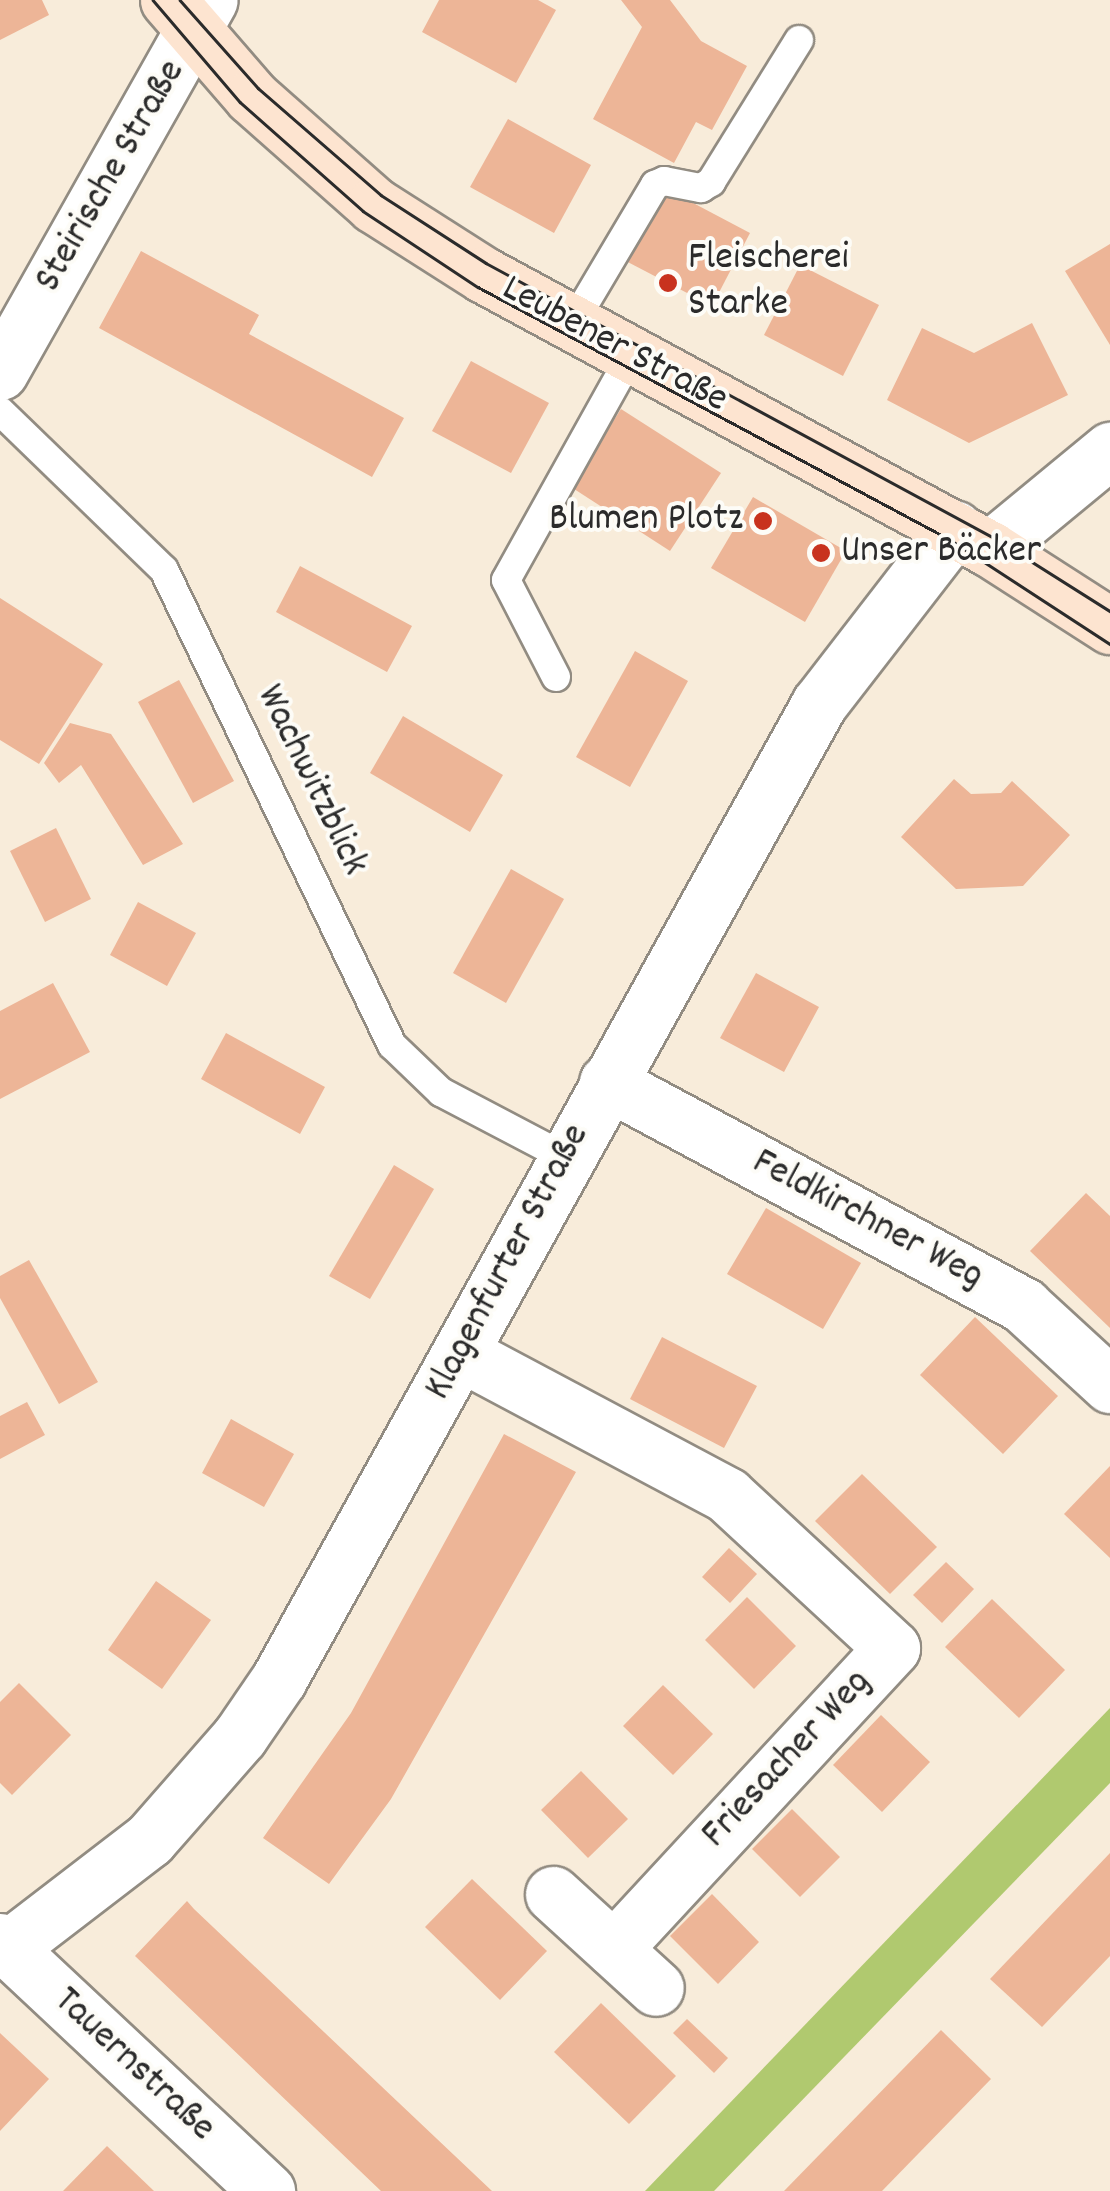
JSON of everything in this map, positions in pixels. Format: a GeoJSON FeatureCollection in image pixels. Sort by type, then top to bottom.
{"type":"FeatureCollection","features":[{"type":"Feature","properties":{"kind":"street","name":"Leubener Straße"},"geometry":{"type":"LineString","coordinates":[[190,11],[252,97],[374,205],[572,323],[973,539],[1110,626]]}},
{"type":"Feature","properties":{"kind":"street","name":"Steirische Straße"},"geometry":{"type":"LineString","coordinates":[[0,372],[190,11]]}},
{"type":"Feature","properties":{"kind":"street","name":"Klagenfurter Straße"},"geometry":{"type":"LineString","coordinates":[[4,1944],[150,1840],[240,1736],[324,1602],[462,1354],[565,1157],[819,704],[973,539],[1110,450]]}},
{"type":"Feature","properties":{"kind":"street","name":"Feldkirchner Weg"},"geometry":{"type":"LineString","coordinates":[[607,1082],[1024,1306],[1110,1385]]}},
{"type":"Feature","properties":{"kind":"street","name":"Friesacher Weg"},"geometry":{"type":"LineString","coordinates":[[462,1354],[727,1495],[892,1648],[613,1948]]}},
{"type":"Feature","properties":{"kind":"street"},"geometry":{"type":"LineString","coordinates":[[554,1894],[656,1988]]}},
{"type":"Feature","properties":{"kind":"street","name":"Tauernstraße"},"geometry":{"type":"LineString","coordinates":[[4,1944],[267,2191]]}},
{"type":"Feature","properties":{"kind":"lane"},"geometry":{"type":"LineString","coordinates":[[572,323],[655,185],[664,181],[702,188],[711,182],[799,40]]}},
{"type":"Feature","properties":{"kind":"lane"},"geometry":{"type":"LineString","coordinates":[[556,676],[506,580],[631,355]]}},
{"type":"Feature","properties":{"kind":"lane","name":"Wachwitzblick"},"geometry":{"type":"LineString","coordinates":[[0,411],[164,570],[392,1045],[440,1092],[565,1157]]}},
{"type":"Feature","properties":{"kind":"green space"},"geometry":{"type":"Polygon","coordinates":[[[1110,1708],[1110,1783],[714,2191],[645,2191],[1110,1708]]]}},
{"type":"Feature","properties":{"kind":"building"},"geometry":{"type":"Polygon","coordinates":[[[0,0],[42,0],[49,15],[0,40],[0,0]]]}},
{"type":"Feature","properties":{"kind":"building"},"geometry":{"type":"Polygon","coordinates":[[[439,0],[538,0],[556,10],[516,83],[422,32],[439,0]]]}},
{"type":"Feature","properties":{"kind":"building"},"geometry":{"type":"Polygon","coordinates":[[[621,0],[670,0],[701,41],[747,66],[712,130],[696,122],[674,163],[593,119],[642,27],[621,0]]]}},
{"type":"Feature","properties":{"kind":"building"},"geometry":{"type":"Polygon","coordinates":[[[508,119],[591,165],[554,233],[470,187],[508,119]]]}},
{"type":"Feature","properties":{"kind":"building"},"geometry":{"type":"Polygon","coordinates":[[[661,186],[750,233],[712,306],[622,259],[661,186]]]}},
{"type":"Feature","properties":{"kind":"building"},"geometry":{"type":"Polygon","coordinates":[[[1110,244],[1110,345],[1065,271],[1110,244]]]}},
{"type":"Feature","properties":{"kind":"building"},"geometry":{"type":"Polygon","coordinates":[[[141,251],[259,315],[249,334],[404,418],[372,477],[99,328],[141,251]]]}},
{"type":"Feature","properties":{"kind":"building"},"geometry":{"type":"Polygon","coordinates":[[[800,265],[879,305],[843,376],[764,335],[800,265]]]}},
{"type":"Feature","properties":{"kind":"building"},"geometry":{"type":"Polygon","coordinates":[[[1032,323],[1068,395],[969,443],[887,400],[922,328],[974,353],[1032,323]]]}},
{"type":"Feature","properties":{"kind":"building"},"geometry":{"type":"Polygon","coordinates":[[[471,361],[549,403],[511,473],[432,431],[471,361]]]}},
{"type":"Feature","properties":{"kind":"building"},"geometry":{"type":"Polygon","coordinates":[[[621,409],[721,473],[670,551],[571,487],[621,409]]]}},
{"type":"Feature","properties":{"kind":"building"},"geometry":{"type":"Polygon","coordinates":[[[753,497],[846,551],[805,622],[711,568],[753,497]]]}},
{"type":"Feature","properties":{"kind":"building"},"geometry":{"type":"Polygon","coordinates":[[[300,566],[412,626],[387,672],[276,612],[300,566]]]}},
{"type":"Feature","properties":{"kind":"building"},"geometry":{"type":"Polygon","coordinates":[[[0,598],[103,664],[39,764],[0,740],[0,598]]]}},
{"type":"Feature","properties":{"kind":"building"},"geometry":{"type":"Polygon","coordinates":[[[635,651],[688,681],[630,787],[576,757],[635,651]]]}},
{"type":"Feature","properties":{"kind":"building"},"geometry":{"type":"Polygon","coordinates":[[[179,680],[234,781],[193,803],[138,702],[179,680]]]}},
{"type":"Feature","properties":{"kind":"building"},"geometry":{"type":"Polygon","coordinates":[[[403,716],[503,775],[470,832],[370,773],[403,716]]]}},
{"type":"Feature","properties":{"kind":"building"},"geometry":{"type":"Polygon","coordinates":[[[70,723],[111,734],[183,844],[143,865],[81,765],[59,783],[44,763],[70,723]]]}},
{"type":"Feature","properties":{"kind":"building"},"geometry":{"type":"Polygon","coordinates":[[[954,779],[971,794],[1001,793],[1012,781],[1070,835],[1023,886],[956,889],[901,837],[954,779]]]}},
{"type":"Feature","properties":{"kind":"building"},"geometry":{"type":"Polygon","coordinates":[[[56,828],[91,899],[45,922],[10,851],[56,828]]]}},
{"type":"Feature","properties":{"kind":"building"},"geometry":{"type":"Polygon","coordinates":[[[511,869],[564,899],[506,1003],[453,973],[511,869]]]}},
{"type":"Feature","properties":{"kind":"building"},"geometry":{"type":"Polygon","coordinates":[[[138,902],[196,933],[167,986],[110,955],[138,902]]]}},
{"type":"Feature","properties":{"kind":"building"},"geometry":{"type":"Polygon","coordinates":[[[756,973],[819,1007],[784,1072],[720,1038],[756,973]]]}},
{"type":"Feature","properties":{"kind":"building"},"geometry":{"type":"Polygon","coordinates":[[[53,983],[90,1052],[0,1099],[0,1011],[53,983]]]}},
{"type":"Feature","properties":{"kind":"building"},"geometry":{"type":"Polygon","coordinates":[[[226,1033],[325,1087],[300,1134],[201,1079],[226,1033]]]}},
{"type":"Feature","properties":{"kind":"building"},"geometry":{"type":"Polygon","coordinates":[[[394,1165],[434,1189],[370,1299],[329,1276],[394,1165]]]}},
{"type":"Feature","properties":{"kind":"building"},"geometry":{"type":"Polygon","coordinates":[[[1086,1193],[1110,1216],[1110,1328],[1030,1251],[1086,1193]]]}},
{"type":"Feature","properties":{"kind":"building"},"geometry":{"type":"Polygon","coordinates":[[[766,1208],[861,1263],[823,1329],[727,1274],[766,1208]]]}},
{"type":"Feature","properties":{"kind":"building"},"geometry":{"type":"Polygon","coordinates":[[[29,1260],[98,1382],[59,1404],[0,1298],[0,1276],[29,1260]]]}},
{"type":"Feature","properties":{"kind":"building"},"geometry":{"type":"Polygon","coordinates":[[[975,1317],[1058,1396],[1003,1454],[920,1375],[975,1317]]]}},
{"type":"Feature","properties":{"kind":"building"},"geometry":{"type":"Polygon","coordinates":[[[662,1337],[757,1386],[724,1448],[630,1399],[662,1337]]]}},
{"type":"Feature","properties":{"kind":"building"},"geometry":{"type":"Polygon","coordinates":[[[27,1402],[45,1435],[0,1459],[0,1416],[27,1402]]]}},
{"type":"Feature","properties":{"kind":"building"},"geometry":{"type":"Polygon","coordinates":[[[231,1419],[294,1454],[264,1507],[202,1473],[231,1419]]]}},
{"type":"Feature","properties":{"kind":"building"},"geometry":{"type":"Polygon","coordinates":[[[504,1434],[576,1472],[391,1799],[329,1884],[263,1838],[351,1713],[504,1434]]]}},
{"type":"Feature","properties":{"kind":"building"},"geometry":{"type":"Polygon","coordinates":[[[1110,1466],[1110,1558],[1064,1514],[1110,1466]]]}},
{"type":"Feature","properties":{"kind":"building"},"geometry":{"type":"Polygon","coordinates":[[[862,1474],[937,1547],[890,1594],[815,1521],[862,1474]]]}},
{"type":"Feature","properties":{"kind":"building"},"geometry":{"type":"Polygon","coordinates":[[[729,1548],[757,1574],[730,1603],[702,1577],[729,1548]]]}},
{"type":"Feature","properties":{"kind":"building"},"geometry":{"type":"Polygon","coordinates":[[[946,1562],[974,1589],[942,1623],[913,1595],[946,1562]]]}},
{"type":"Feature","properties":{"kind":"building"},"geometry":{"type":"Polygon","coordinates":[[[156,1581],[211,1620],[162,1689],[108,1650],[156,1581]]]}},
{"type":"Feature","properties":{"kind":"building"},"geometry":{"type":"Polygon","coordinates":[[[747,1597],[796,1646],[754,1689],[705,1640],[747,1597]]]}},
{"type":"Feature","properties":{"kind":"building"},"geometry":{"type":"Polygon","coordinates":[[[992,1599],[1065,1670],[1019,1718],[945,1647],[992,1599]]]}},
{"type":"Feature","properties":{"kind":"building"},"geometry":{"type":"Polygon","coordinates":[[[19,1683],[71,1735],[12,1795],[0,1783],[0,1702],[19,1683]]]}},
{"type":"Feature","properties":{"kind":"building"},"geometry":{"type":"Polygon","coordinates":[[[663,1685],[713,1734],[673,1775],[623,1726],[663,1685]]]}},
{"type":"Feature","properties":{"kind":"building"},"geometry":{"type":"Polygon","coordinates":[[[881,1715],[930,1762],[882,1812],[833,1765],[881,1715]]]}},
{"type":"Feature","properties":{"kind":"building"},"geometry":{"type":"Polygon","coordinates":[[[581,1771],[628,1819],[588,1858],[541,1810],[581,1771]]]}},
{"type":"Feature","properties":{"kind":"building"},"geometry":{"type":"Polygon","coordinates":[[[792,1809],[840,1857],[800,1897],[752,1849],[792,1809]]]}},
{"type":"Feature","properties":{"kind":"building"},"geometry":{"type":"Polygon","coordinates":[[[1110,1853],[1110,1956],[1042,2027],[990,1979],[1110,1853]]]}},
{"type":"Feature","properties":{"kind":"building"},"geometry":{"type":"Polygon","coordinates":[[[472,1879],[547,1951],[500,2000],[425,1927],[472,1879]]]}},
{"type":"Feature","properties":{"kind":"building"},"geometry":{"type":"Polygon","coordinates":[[[712,1894],[759,1942],[718,1984],[670,1936],[712,1894]]]}},
{"type":"Feature","properties":{"kind":"building"},"geometry":{"type":"Polygon","coordinates":[[[187,1901],[492,2191],[381,2191],[135,1956],[187,1901]]]}},
{"type":"Feature","properties":{"kind":"building"},"geometry":{"type":"Polygon","coordinates":[[[601,2003],[676,2076],[629,2124],[554,2052],[601,2003]]]}},
{"type":"Feature","properties":{"kind":"building"},"geometry":{"type":"Polygon","coordinates":[[[687,2019],[728,2058],[714,2073],[673,2033],[687,2019]]]}},
{"type":"Feature","properties":{"kind":"building"},"geometry":{"type":"Polygon","coordinates":[[[941,2030],[991,2079],[882,2191],[784,2191],[941,2030]]]}},
{"type":"Feature","properties":{"kind":"building"},"geometry":{"type":"Polygon","coordinates":[[[0,2033],[49,2079],[0,2131],[0,2033]]]}},
{"type":"Feature","properties":{"kind":"building"},"geometry":{"type":"Polygon","coordinates":[[[107,2146],[154,2191],[63,2191],[107,2146]]]}},
{"type":"Feature","properties":{"kind":"tram line"},"geometry":{"type":"LineString","coordinates":[[153,0],[240,102],[363,211],[478,287],[949,539],[1110,644]]}},
{"type":"Feature","properties":{"kind":"tram line"},"geometry":{"type":"LineString","coordinates":[[180,0],[258,88],[381,195],[486,263],[996,539],[1110,611]]}},
{"type":"Feature","properties":{"kind":"place","name":"Fleischerei Starke"},"geometry":{"type":"Point","coordinates":[668,283]}},
{"type":"Feature","properties":{"kind":"place","name":"Blumen Plotz"},"geometry":{"type":"Point","coordinates":[763,521]}},
{"type":"Feature","properties":{"kind":"place","name":"Unser Bäcker"},"geometry":{"type":"Point","coordinates":[821,553]}}]}
